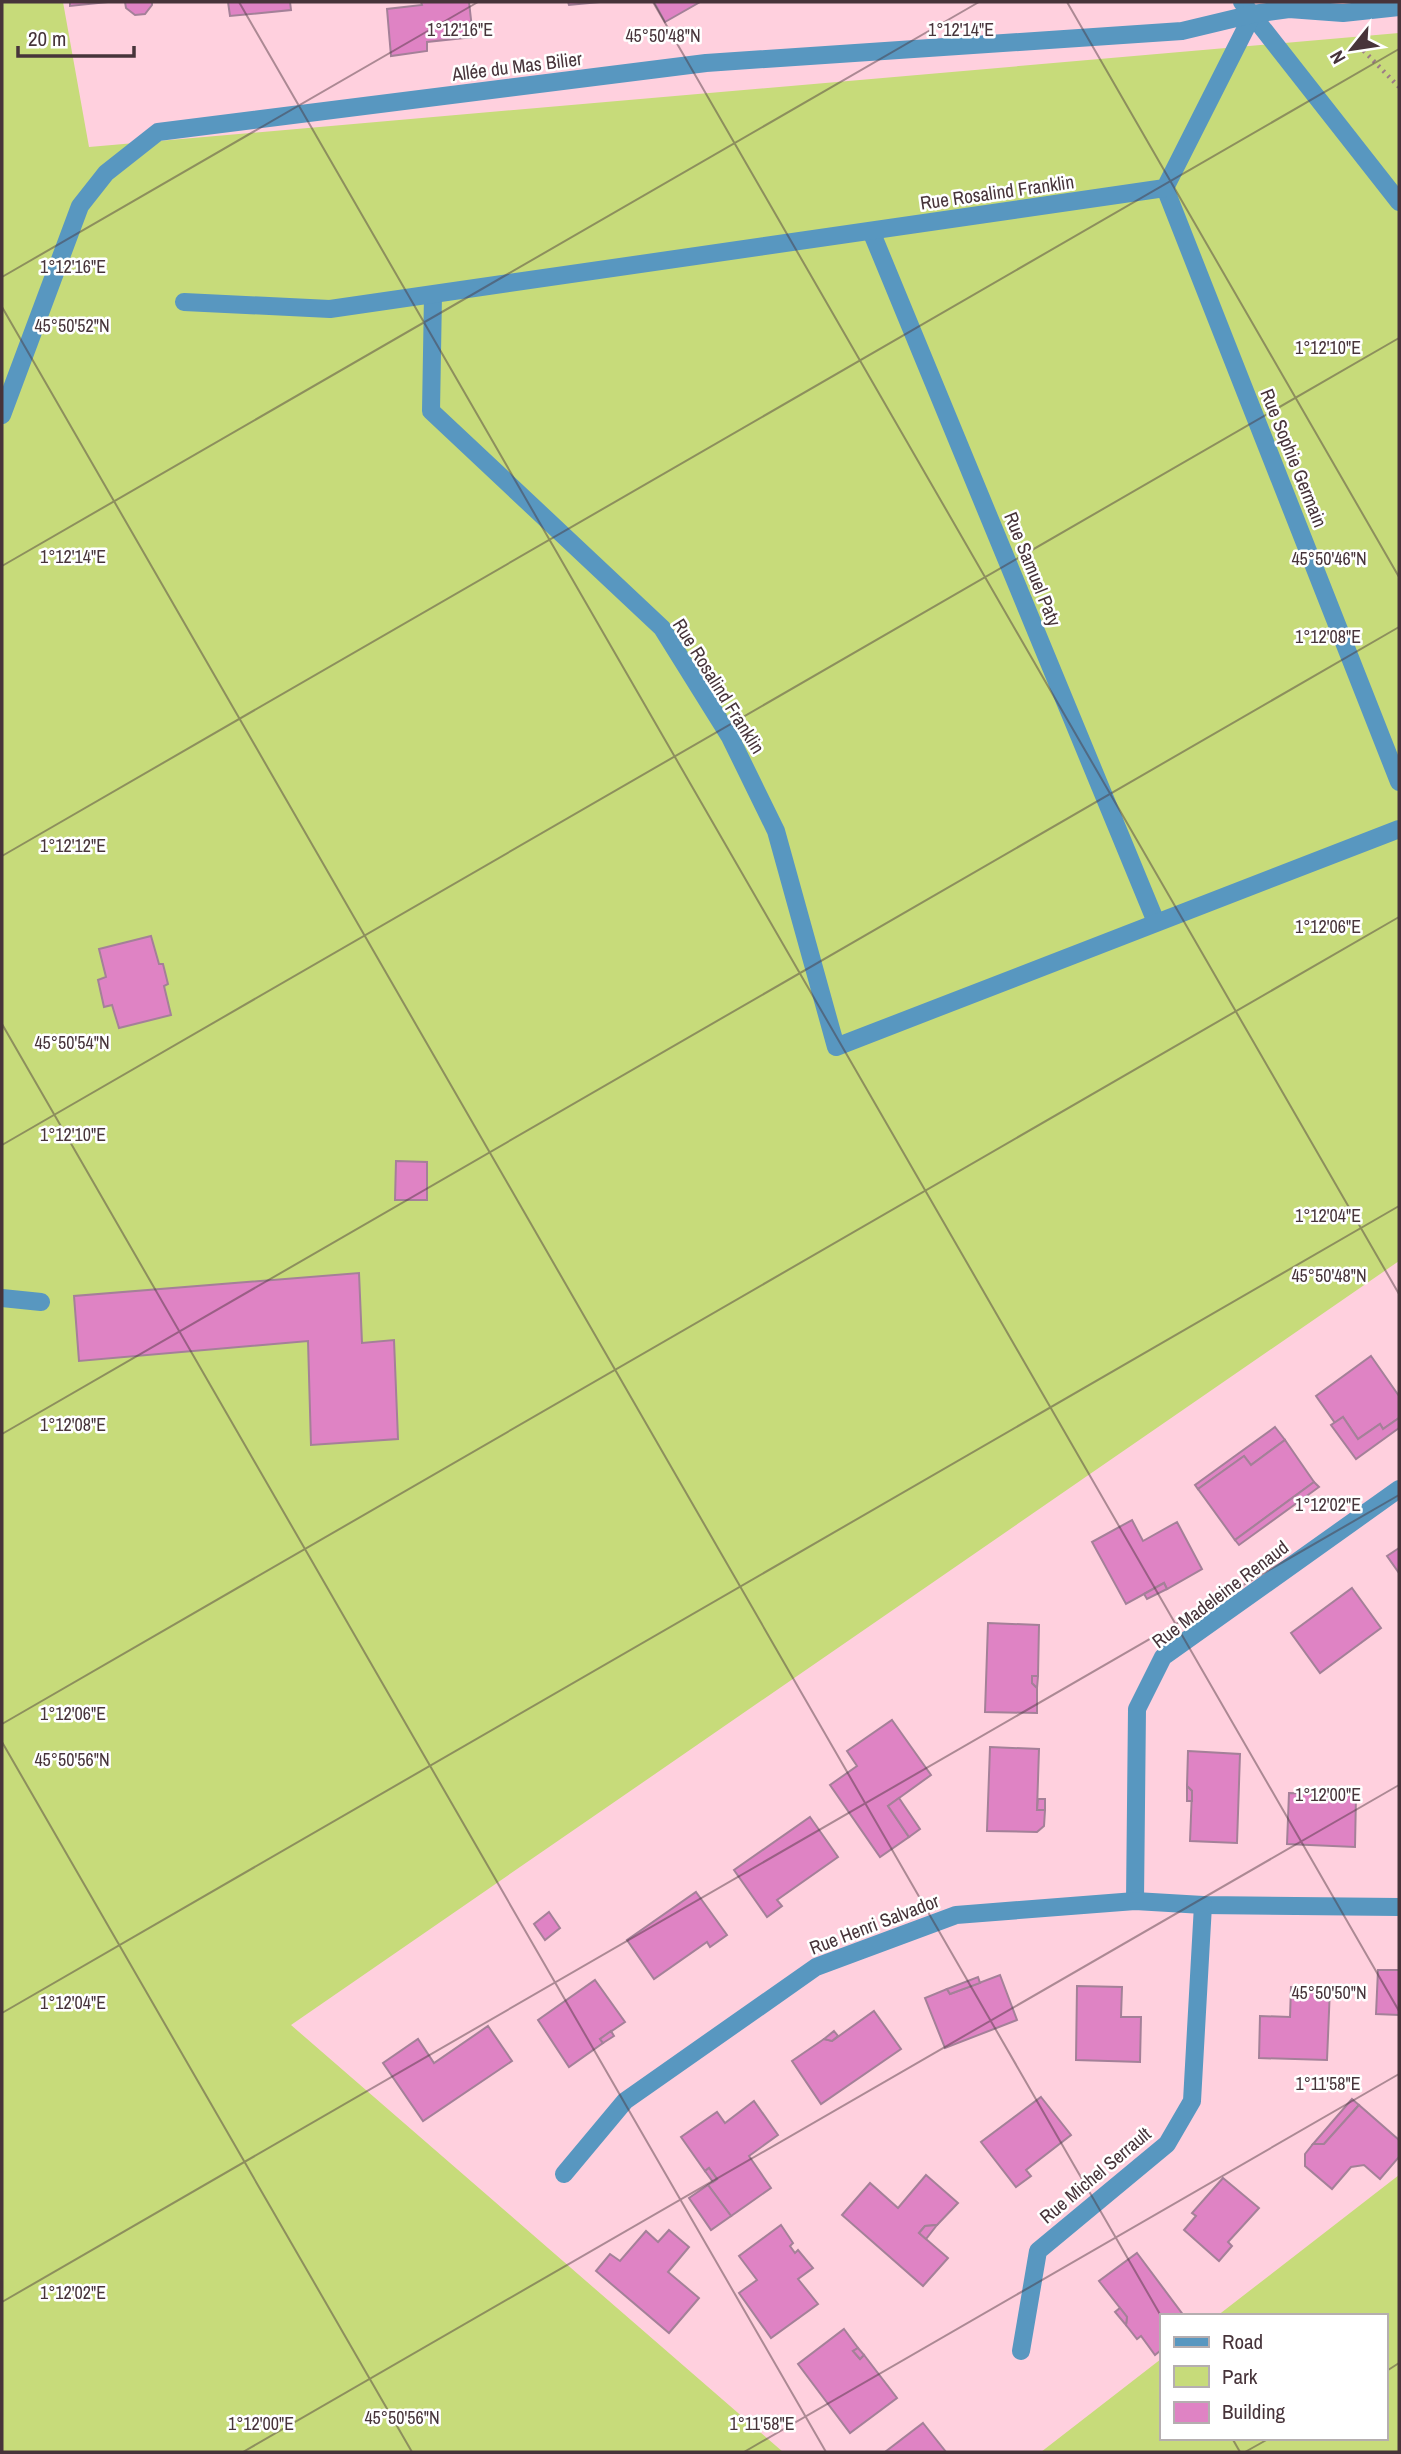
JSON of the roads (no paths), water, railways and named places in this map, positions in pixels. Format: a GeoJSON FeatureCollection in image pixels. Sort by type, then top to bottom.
{"type":"FeatureCollection","features":[{"type":"Feature","properties":{"kind":"street","name":"Allée du Mas Bilier"},"geometry":{"type":"LineString","coordinates":[[2,415],[80,206],[106,173],[158,132],[706,63],[1182,31],[1247,8],[1343,13],[1399,7]]}},
{"type":"Feature","properties":{"kind":"street"},"geometry":{"type":"LineString","coordinates":[[1165,188],[1247,8],[1399,202]]}},
{"type":"Feature","properties":{"kind":"street","name":"Rue Rosalind Franklin"},"geometry":{"type":"LineString","coordinates":[[184,302],[330,309],[1165,188]]}},
{"type":"Feature","properties":{"kind":"street","name":"Rue Sophie Germain"},"geometry":{"type":"LineString","coordinates":[[1165,188],[1399,782]]}},
{"type":"Feature","properties":{"kind":"street","name":"Rue Samuel Paty"},"geometry":{"type":"LineString","coordinates":[[871,231],[1156,922]]}},
{"type":"Feature","properties":{"kind":"street","name":"Rue Rosalind Franklin"},"geometry":{"type":"LineString","coordinates":[[433,295],[431,411],[662,628],[730,737],[776,831],[836,1047],[1156,922]]}},
{"type":"Feature","properties":{"kind":"street"},"geometry":{"type":"LineString","coordinates":[[1156,922],[1399,829]]}},
{"type":"Feature","properties":{"kind":"street"},"geometry":{"type":"LineString","coordinates":[[2,1298],[41,1302]]}},
{"type":"Feature","properties":{"kind":"street","name":"Rue Madeleine Renaud"},"geometry":{"type":"LineString","coordinates":[[1135,1901],[1137,1709],[1163,1657],[1399,1489]]}},
{"type":"Feature","properties":{"kind":"street","name":"Rue Henri Salvador"},"geometry":{"type":"LineString","coordinates":[[564,2174],[625,2101],[816,1967],[956,1915],[1135,1901],[1203,1905],[1399,1906]]}},
{"type":"Feature","properties":{"kind":"street","name":"Rue Michel Serrault"},"geometry":{"type":"LineString","coordinates":[[1021,2351],[1038,2251],[1167,2144],[1192,2101],[1203,1905]]}}]}
